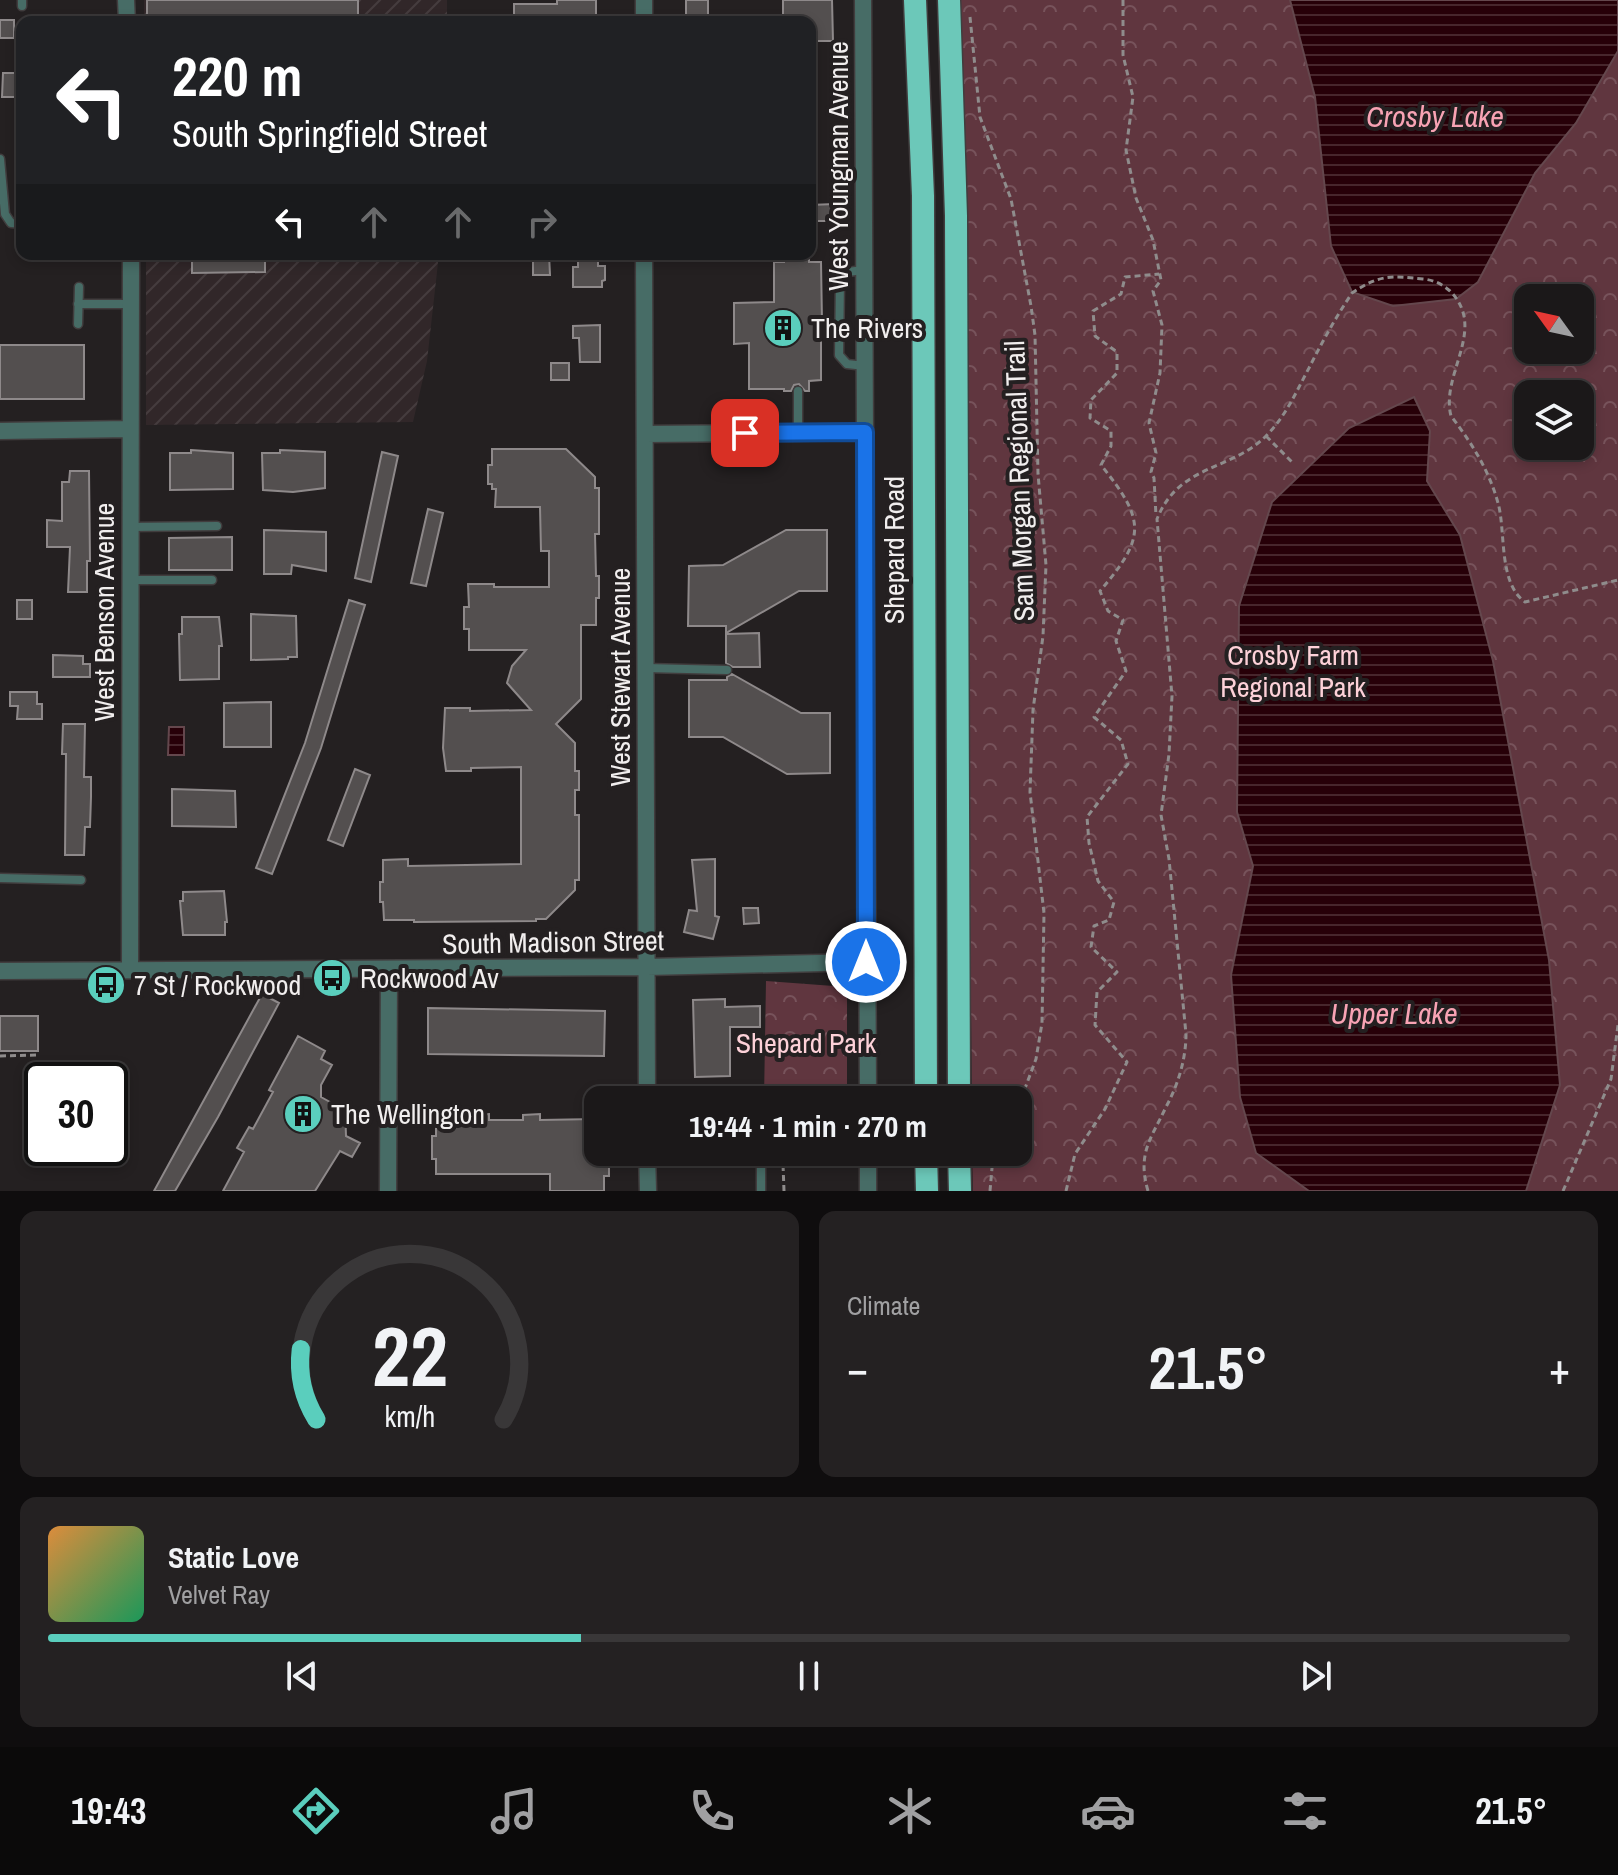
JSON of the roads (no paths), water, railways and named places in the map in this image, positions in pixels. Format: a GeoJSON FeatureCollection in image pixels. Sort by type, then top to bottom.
{"type":"FeatureCollection","features":[{"type":"Feature","properties":{"kind":"highway","name":"Shepard Road"},"geometry":{"type":"LineString","coordinates":[[915,0],[923,196],[926,1086]]}},
{"type":"Feature","properties":{"kind":"highway"},"geometry":{"type":"LineString","coordinates":[[954,7],[959,1086]]}},
{"type":"Feature","properties":{"kind":"highway"},"geometry":{"type":"LineString","coordinates":[[926,1166],[927,1191]]}},
{"type":"Feature","properties":{"kind":"highway"},"geometry":{"type":"LineString","coordinates":[[959,1166],[960,1191]]}},
{"type":"Feature","properties":{"kind":"street","name":"West Youngman Avenue"},"geometry":{"type":"LineString","coordinates":[[863,0],[868,1086]]}},
{"type":"Feature","properties":{"kind":"street","name":"West Benson Avenue"},"geometry":{"type":"LineString","coordinates":[[130,969],[131,260]]}},
{"type":"Feature","properties":{"kind":"street","name":"West Stewart Avenue"},"geometry":{"type":"LineString","coordinates":[[644,260],[647,1086]]}},
{"type":"Feature","properties":{"kind":"street"},"geometry":{"type":"LineString","coordinates":[[0,431],[129,429]]}},
{"type":"Feature","properties":{"kind":"street"},"geometry":{"type":"LineString","coordinates":[[645,434],[865,432]]}},
{"type":"Feature","properties":{"kind":"street","name":"South Madison Street"},"geometry":{"type":"LineString","coordinates":[[0,971],[647,967],[866,962]]}},
{"type":"Feature","properties":{"kind":"street"},"geometry":{"type":"LineString","coordinates":[[388,1191],[389,969]]}},
{"type":"Feature","properties":{"kind":"street"},"geometry":{"type":"LineString","coordinates":[[648,1166],[648,1191]]}},
{"type":"Feature","properties":{"kind":"street"},"geometry":{"type":"LineString","coordinates":[[868,1166],[868,1191]]}},
{"type":"Feature","properties":{"kind":"lane"},"geometry":{"type":"LineString","coordinates":[[0,159],[5,214],[11,223],[16,223]]}},
{"type":"Feature","properties":{"kind":"lane"},"geometry":{"type":"LineString","coordinates":[[864,270],[847,272],[840,281],[839,355],[847,364],[865,366]]}},
{"type":"Feature","properties":{"kind":"lane"},"geometry":{"type":"LineString","coordinates":[[78,324],[79,287]]}},
{"type":"Feature","properties":{"kind":"lane"},"geometry":{"type":"LineString","coordinates":[[78,304],[130,304]]}},
{"type":"Feature","properties":{"kind":"lane"},"geometry":{"type":"LineString","coordinates":[[798,391],[798,432]]}},
{"type":"Feature","properties":{"kind":"lane"},"geometry":{"type":"LineString","coordinates":[[129,527],[217,526]]}},
{"type":"Feature","properties":{"kind":"lane"},"geometry":{"type":"LineString","coordinates":[[130,580],[212,580]]}},
{"type":"Feature","properties":{"kind":"lane"},"geometry":{"type":"LineString","coordinates":[[646,668],[727,670]]}},
{"type":"Feature","properties":{"kind":"lane"},"geometry":{"type":"LineString","coordinates":[[0,878],[81,880]]}},
{"type":"Feature","properties":{"kind":"lane"},"geometry":{"type":"LineString","coordinates":[[761,1166],[761,1191]]}},
{"type":"Feature","properties":{"kind":"water","name":"Crosby Lake"},"geometry":{"type":"Polygon","coordinates":[[[1290,0],[1618,0],[1618,51],[1576,123],[1535,173],[1478,282],[1456,299],[1393,306],[1352,292],[1331,246],[1315,97],[1290,0]]]}},
{"type":"Feature","properties":{"kind":"water","name":"Upper Lake"},"geometry":{"type":"Polygon","coordinates":[[[1414,397],[1430,431],[1427,481],[1460,535],[1493,661],[1549,960],[1560,1085],[1526,1191],[1309,1191],[1256,1153],[1240,1097],[1231,975],[1253,866],[1237,812],[1239,606],[1272,502],[1349,428],[1414,397]]]}},
{"type":"Feature","properties":{"kind":"water"},"geometry":{"type":"Polygon","coordinates":[[[169,727],[184,727],[184,755],[168,755],[169,727]]]}},
{"type":"Feature","properties":{"kind":"place","name":"The Rivers"},"geometry":{"type":"Point","coordinates":[783,328]}},
{"type":"Feature","properties":{"kind":"place","name":"Rockwood Av"},"geometry":{"type":"Point","coordinates":[332,978]}},
{"type":"Feature","properties":{"kind":"place","name":"7 St / Rockwood"},"geometry":{"type":"Point","coordinates":[106,985]}},
{"type":"Feature","properties":{"kind":"place","name":"The Wellington"},"geometry":{"type":"Point","coordinates":[303,1114]}},
{"type":"Feature","properties":{"kind":"park label","name":"Crosby Farm Regional Park"},"geometry":{"type":"Point","coordinates":[1293,671]}},
{"type":"Feature","properties":{"kind":"park label","name":"Shepard Park"},"geometry":{"type":"Point","coordinates":[806,1043]}}]}
